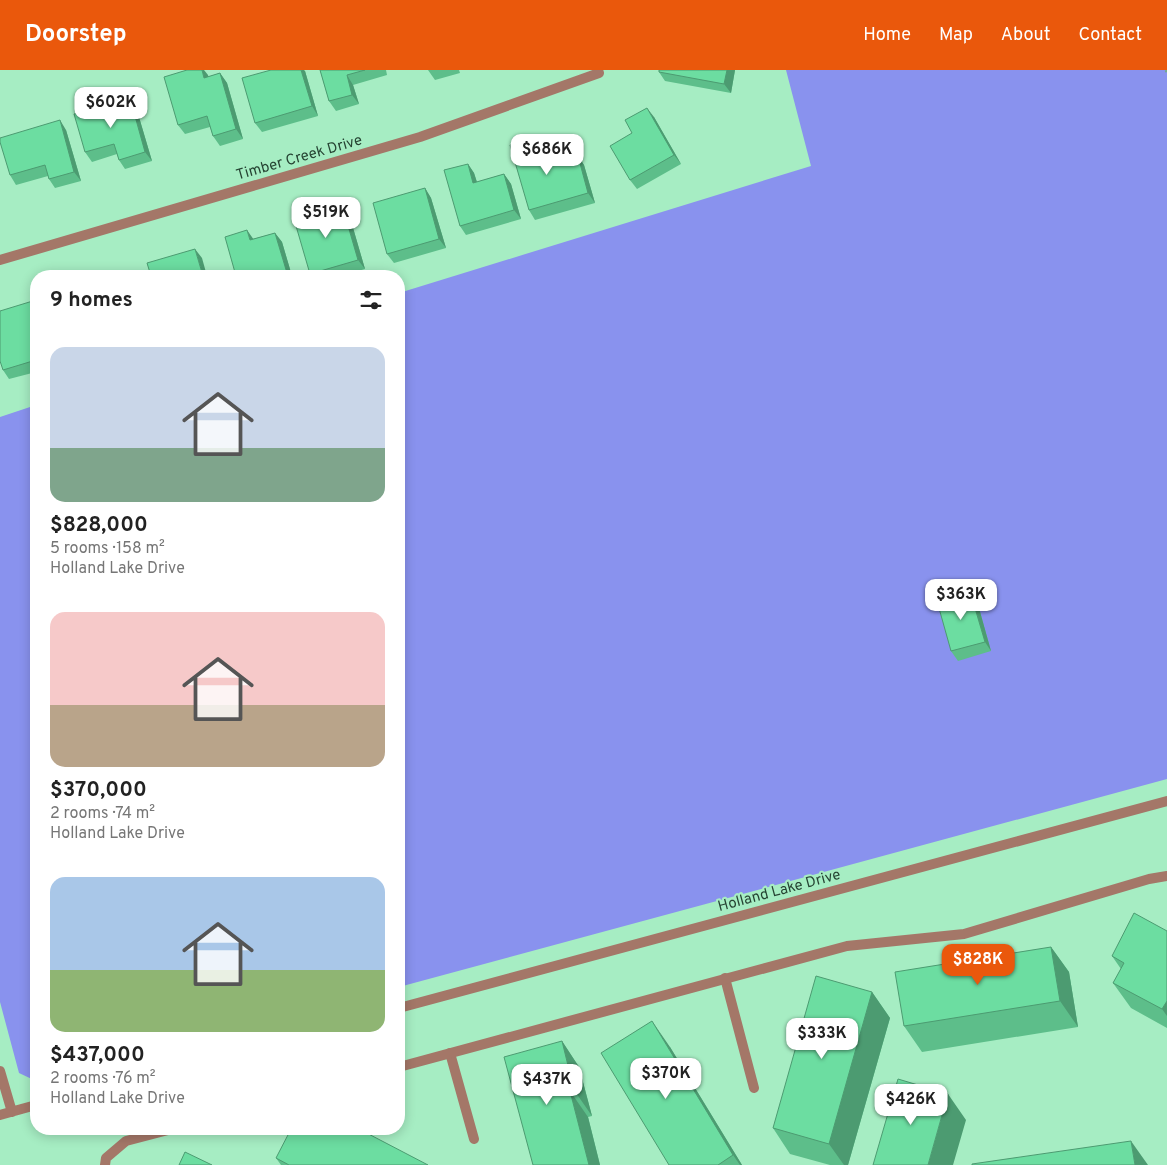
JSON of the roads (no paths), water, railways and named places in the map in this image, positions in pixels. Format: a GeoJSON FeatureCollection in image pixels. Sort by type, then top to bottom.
{"type":"FeatureCollection","features":[{"type":"Feature","properties":{"kind":"street","name":"Timber Creek Drive"},"geometry":{"type":"LineString","coordinates":[[0,260],[420,138],[599,73],[598,70]]}},
{"type":"Feature","properties":{"kind":"street","name":"Holland Lake Drive"},"geometry":{"type":"LineString","coordinates":[[405,1006],[1167,801]]}},
{"type":"Feature","properties":{"kind":"street"},"geometry":{"type":"LineString","coordinates":[[405,1065],[847,946],[964,934],[1148,879],[1167,876]]}},
{"type":"Feature","properties":{"kind":"street"},"geometry":{"type":"LineString","coordinates":[[725,978],[754,1088]]}},
{"type":"Feature","properties":{"kind":"street"},"geometry":{"type":"LineString","coordinates":[[450,1053],[474,1139]]}},
{"type":"Feature","properties":{"kind":"street"},"geometry":{"type":"LineString","coordinates":[[0,1071],[12,1112]]}},
{"type":"Feature","properties":{"kind":"street"},"geometry":{"type":"LineString","coordinates":[[0,1115],[30,1107]]}},
{"type":"Feature","properties":{"kind":"street"},"geometry":{"type":"LineString","coordinates":[[104,1165],[106,1158],[126,1141],[149,1135]]}}]}
